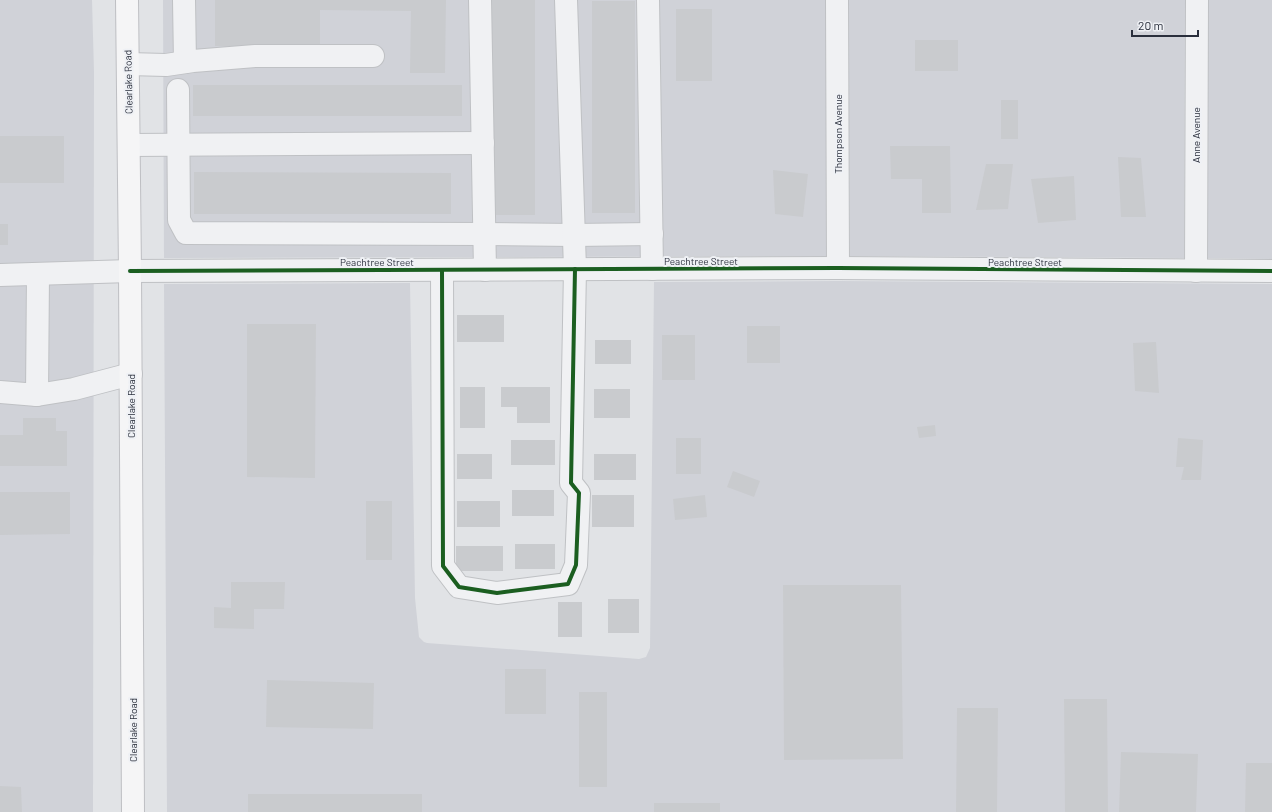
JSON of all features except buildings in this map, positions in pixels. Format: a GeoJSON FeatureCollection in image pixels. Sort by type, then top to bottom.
{"type":"FeatureCollection","features":[{"type":"Feature","properties":{"kind":"main road","name":"Clearlake Road"},"geometry":{"type":"LineString","coordinates":[[127,0],[131,374],[133,812]]}},
{"type":"Feature","properties":{"kind":"street"},"geometry":{"type":"LineString","coordinates":[[184,0],[185,62]]}},
{"type":"Feature","properties":{"kind":"street"},"geometry":{"type":"LineString","coordinates":[[480,0],[485,270]]}},
{"type":"Feature","properties":{"kind":"street"},"geometry":{"type":"LineString","coordinates":[[442,270],[443,566],[459,587],[496,593],[568,584],[576,565],[579,493],[571,483],[575,269],[566,0]]}},
{"type":"Feature","properties":{"kind":"street"},"geometry":{"type":"LineString","coordinates":[[648,0],[652,269]]}},
{"type":"Feature","properties":{"kind":"street","name":"Thompson Avenue"},"geometry":{"type":"LineString","coordinates":[[837,0],[838,268]]}},
{"type":"Feature","properties":{"kind":"street","name":"Anne Avenue"},"geometry":{"type":"LineString","coordinates":[[1196,271],[1197,0]]}},
{"type":"Feature","properties":{"kind":"street"},"geometry":{"type":"LineString","coordinates":[[128,64],[166,65],[255,56],[373,56]]}},
{"type":"Feature","properties":{"kind":"street"},"geometry":{"type":"LineString","coordinates":[[178,90],[179,220],[186,233],[652,234]]}},
{"type":"Feature","properties":{"kind":"street"},"geometry":{"type":"LineString","coordinates":[[129,145],[483,144]]}},
{"type":"Feature","properties":{"kind":"street","name":"Peachtree Street"},"geometry":{"type":"LineString","coordinates":[[0,275],[130,271],[838,268],[1272,271]]}},
{"type":"Feature","properties":{"kind":"street"},"geometry":{"type":"LineString","coordinates":[[37,395],[38,274]]}},
{"type":"Feature","properties":{"kind":"street"},"geometry":{"type":"LineString","coordinates":[[0,392],[37,395],[74,389],[131,374]]}},
{"type":"Feature","properties":{"kind":"shaded area"},"geometry":{"type":"Polygon","coordinates":[[[0,0],[92,0],[94,72],[93,812],[0,812],[0,0]]]}},
{"type":"Feature","properties":{"kind":"shaded area"},"geometry":{"type":"Polygon","coordinates":[[[163,0],[826,0],[827,256],[164,258],[163,0]]]}},
{"type":"Feature","properties":{"kind":"shaded area"},"geometry":{"type":"Polygon","coordinates":[[[848,0],[1185,0],[1184,258],[850,256],[848,0]]]}},
{"type":"Feature","properties":{"kind":"shaded area"},"geometry":{"type":"Polygon","coordinates":[[[1208,0],[1272,0],[1272,259],[1207,258],[1208,0]]]}},
{"type":"Feature","properties":{"kind":"shaded area"},"geometry":{"type":"Polygon","coordinates":[[[838,281],[1272,284],[1272,812],[167,812],[164,284],[410,283],[415,598],[419,637],[427,643],[639,659],[646,657],[650,648],[654,282],[838,281]]]}},
{"type":"Feature","properties":{"kind":"cycle path"},"geometry":{"type":"LineString","coordinates":[[130,271],[838,268],[1272,271]]}},
{"type":"Feature","properties":{"kind":"cycle path"},"geometry":{"type":"LineString","coordinates":[[442,270],[443,566],[459,587],[497,593],[568,584],[576,565],[579,493],[571,483],[575,269]]}}]}
